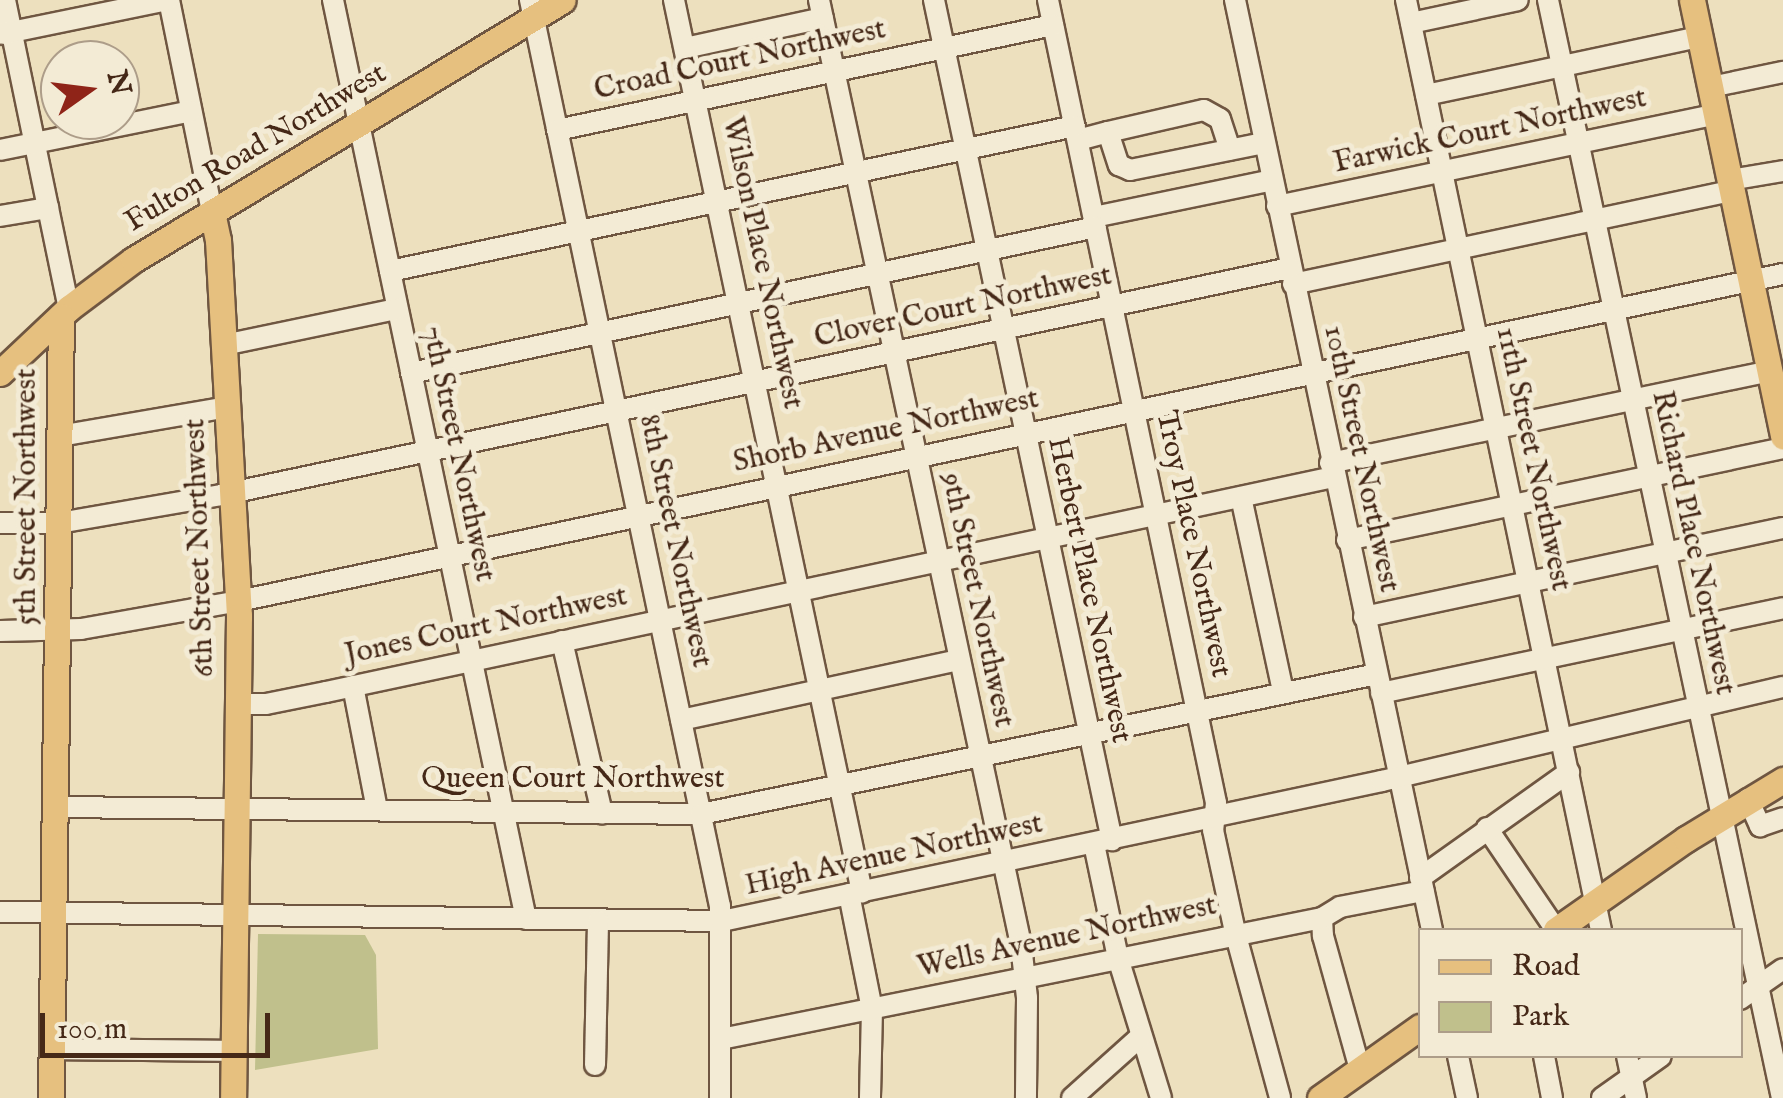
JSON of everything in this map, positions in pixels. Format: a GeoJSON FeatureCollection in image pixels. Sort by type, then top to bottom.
{"type":"FeatureCollection","features":[{"type":"Feature","properties":{"kind":"main road","name":"Fulton Road Northwest"},"geometry":{"type":"LineString","coordinates":[[0,373],[65,312],[133,260],[358,124],[532,8],[563,0]]}},
{"type":"Feature","properties":{"kind":"main road"},"geometry":{"type":"LineString","coordinates":[[1692,0],[1750,280],[1775,376],[1783,436]]}},
{"type":"Feature","properties":{"kind":"main road","name":"6th Street Northwest"},"geometry":{"type":"LineString","coordinates":[[212,212],[239,601],[233,1098]]}},
{"type":"Feature","properties":{"kind":"main road","name":"5th Street Northwest"},"geometry":{"type":"LineString","coordinates":[[51,1098],[65,312]]}},
{"type":"Feature","properties":{"kind":"main road"},"geometry":{"type":"LineString","coordinates":[[1559,928],[1748,798],[1783,780]]}},
{"type":"Feature","properties":{"kind":"main road"},"geometry":{"type":"LineString","coordinates":[[1320,1098],[1418,1028]]}},
{"type":"Feature","properties":{"kind":"street","name":"5th Street Northwest"},"geometry":{"type":"LineString","coordinates":[[5,0],[6,33],[35,144],[65,312]]}},
{"type":"Feature","properties":{"kind":"street"},"geometry":{"type":"LineString","coordinates":[[6,33],[168,0]]}},
{"type":"Feature","properties":{"kind":"street","name":"6th Street Northwest"},"geometry":{"type":"LineString","coordinates":[[168,0],[212,212]]}},
{"type":"Feature","properties":{"kind":"street","name":"7th Street Northwest"},"geometry":{"type":"LineString","coordinates":[[333,0],[526,920]]}},
{"type":"Feature","properties":{"kind":"street","name":"Wilson Place Northwest"},"geometry":{"type":"LineString","coordinates":[[674,0],[840,786],[872,1009],[870,1098]]}},
{"type":"Feature","properties":{"kind":"street","name":"Herbert Place Northwest"},"geometry":{"type":"LineString","coordinates":[[934,0],[1088,734],[1118,958],[1161,1098]]}},
{"type":"Feature","properties":{"kind":"street","name":"Troy Place Northwest"},"geometry":{"type":"LineString","coordinates":[[1048,0],[1216,803],[1213,830],[1235,932],[1280,1098]]}},
{"type":"Feature","properties":{"kind":"street","name":"10th Street Northwest"},"geometry":{"type":"LineString","coordinates":[[1235,0],[1432,928]]}},
{"type":"Feature","properties":{"kind":"street","name":"11th Street Northwest"},"geometry":{"type":"LineString","coordinates":[[1406,0],[1601,928]]}},
{"type":"Feature","properties":{"kind":"street"},"geometry":{"type":"LineString","coordinates":[[1411,23],[1518,0]]}},
{"type":"Feature","properties":{"kind":"street","name":"Richard Place Northwest"},"geometry":{"type":"LineString","coordinates":[[1548,0],[1782,1098]]}},
{"type":"Feature","properties":{"kind":"street","name":"8th Street Northwest"},"geometry":{"type":"LineString","coordinates":[[532,8],[722,921],[720,1098]]}},
{"type":"Feature","properties":{"kind":"street"},"geometry":{"type":"LineString","coordinates":[[685,48],[821,9]]}},
{"type":"Feature","properties":{"kind":"street","name":"9th Street Northwest"},"geometry":{"type":"LineString","coordinates":[[821,9],[1026,976],[1026,1098]]}},
{"type":"Feature","properties":{"kind":"street","name":"Croad Court Northwest"},"geometry":{"type":"LineString","coordinates":[[557,130],[1053,25]]}},
{"type":"Feature","properties":{"kind":"street"},"geometry":{"type":"LineString","coordinates":[[1426,95],[1700,38]]}},
{"type":"Feature","properties":{"kind":"street"},"geometry":{"type":"LineString","coordinates":[[1710,87],[1783,72]]}},
{"type":"Feature","properties":{"kind":"street"},"geometry":{"type":"LineString","coordinates":[[390,271],[965,150],[1076,133],[1108,132],[1204,110],[1220,119],[1230,149]]}},
{"type":"Feature","properties":{"kind":"street"},"geometry":{"type":"LineString","coordinates":[[0,150],[191,111]]}},
{"type":"Feature","properties":{"kind":"street","name":"Farwick Court Northwest"},"geometry":{"type":"LineString","coordinates":[[1277,206],[1716,114]]}},
{"type":"Feature","properties":{"kind":"street"},"geometry":{"type":"LineString","coordinates":[[1108,132],[1119,164],[1130,170],[1264,142]]}},
{"type":"Feature","properties":{"kind":"street","name":"Clover Court Northwest"},"geometry":{"type":"LineString","coordinates":[[0,523],[59,523],[233,492],[1112,306],[1596,221],[1783,170]]}},
{"type":"Feature","properties":{"kind":"street"},"geometry":{"type":"LineString","coordinates":[[411,373],[986,251],[1272,180]]}},
{"type":"Feature","properties":{"kind":"street"},"geometry":{"type":"LineString","coordinates":[[0,216],[48,208]]}},
{"type":"Feature","properties":{"kind":"street","name":"Shorb Avenue Northwest"},"geometry":{"type":"LineString","coordinates":[[0,631],[59,631],[239,601],[1783,274]]}},
{"type":"Feature","properties":{"kind":"street"},"geometry":{"type":"LineString","coordinates":[[224,345],[398,309]]}},
{"type":"Feature","properties":{"kind":"street","name":"Jones Court Northwest"},"geometry":{"type":"LineString","coordinates":[[238,704],[266,704],[1241,497],[1496,428],[1775,376]]}},
{"type":"Feature","properties":{"kind":"street"},"geometry":{"type":"LineString","coordinates":[[60,436],[228,407]]}},
{"type":"Feature","properties":{"kind":"street"},"geometry":{"type":"LineString","coordinates":[[1347,540],[1783,448]]}},
{"type":"Feature","properties":{"kind":"street"},"geometry":{"type":"LineString","coordinates":[[1241,497],[1282,692]]}},
{"type":"Feature","properties":{"kind":"street"},"geometry":{"type":"LineString","coordinates":[[1364,617],[1783,528]]}},
{"type":"Feature","properties":{"kind":"street","name":"Queen Court Northwest"},"geometry":{"type":"LineString","coordinates":[[56,807],[701,814],[1282,692],[1379,683],[1544,658],[1783,608]]}},
{"type":"Feature","properties":{"kind":"street"},"geometry":{"type":"LineString","coordinates":[[562,640],[602,812]]}},
{"type":"Feature","properties":{"kind":"street"},"geometry":{"type":"LineString","coordinates":[[681,720],[959,660]]}},
{"type":"Feature","properties":{"kind":"street"},"geometry":{"type":"LineString","coordinates":[[353,686],[378,809]]}},
{"type":"Feature","properties":{"kind":"street","name":"High Avenue Northwest"},"geometry":{"type":"LineString","coordinates":[[0,912],[722,921],[1214,818],[1783,687]]}},
{"type":"Feature","properties":{"kind":"street","name":"Wells Avenue Northwest"},"geometry":{"type":"LineString","coordinates":[[721,1039],[1235,932],[1322,918],[1340,908],[1422,884],[1487,828],[1568,772]]}},
{"type":"Feature","properties":{"kind":"street"},"geometry":{"type":"LineString","coordinates":[[1748,798],[1760,826],[1783,818]]}},
{"type":"Feature","properties":{"kind":"street"},"geometry":{"type":"LineString","coordinates":[[1487,828],[1555,928]]}},
{"type":"Feature","properties":{"kind":"street"},"geometry":{"type":"LineString","coordinates":[[1322,918],[1322,936],[1360,1069]]}},
{"type":"Feature","properties":{"kind":"street"},"geometry":{"type":"LineString","coordinates":[[595,1065],[598,921]]}},
{"type":"Feature","properties":{"kind":"street"},"geometry":{"type":"LineString","coordinates":[[1743,997],[1783,969]]}},
{"type":"Feature","properties":{"kind":"street"},"geometry":{"type":"LineString","coordinates":[[1072,1098],[1141,1036]]}},
{"type":"Feature","properties":{"kind":"street"},"geometry":{"type":"LineString","coordinates":[[52,1049],[234,1051]]}},
{"type":"Feature","properties":{"kind":"street"},"geometry":{"type":"LineString","coordinates":[[1458,1058],[1467,1098]]}},
{"type":"Feature","properties":{"kind":"street"},"geometry":{"type":"LineString","coordinates":[[1544,1058],[1552,1098]]}},
{"type":"Feature","properties":{"kind":"street"},"geometry":{"type":"LineString","coordinates":[[1602,1098],[1630,1066],[1655,1058]]}},
{"type":"Feature","properties":{"kind":"street"},"geometry":{"type":"LineString","coordinates":[[1630,1066],[1636,1098]]}},
{"type":"Feature","properties":{"kind":"green space"},"geometry":{"type":"Polygon","coordinates":[[[258,934],[365,935],[376,955],[378,1049],[255,1070],[258,934]]]}}]}
